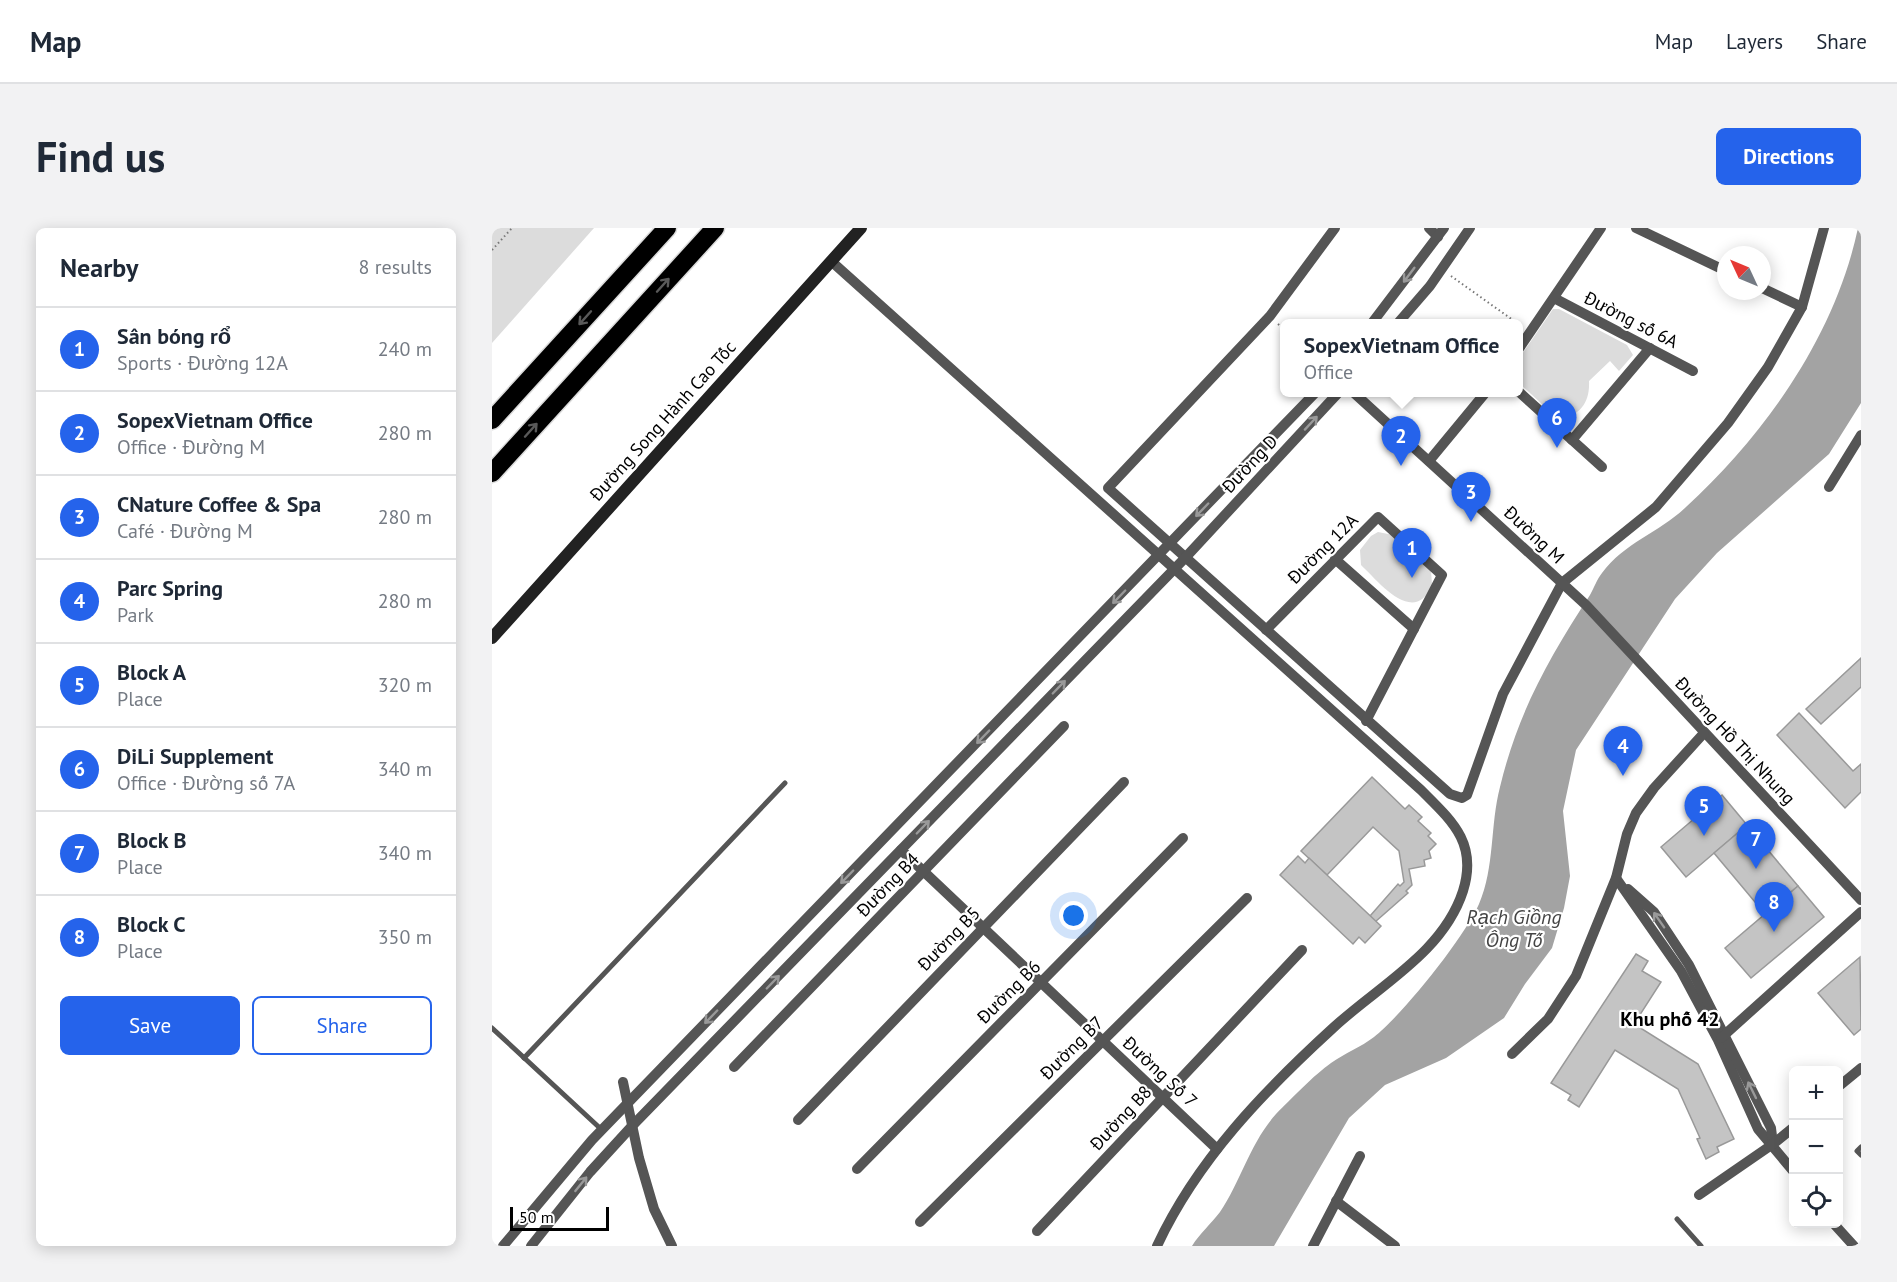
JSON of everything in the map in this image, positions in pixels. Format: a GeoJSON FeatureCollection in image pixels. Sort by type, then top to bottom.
{"type":"FeatureCollection","features":[{"type":"Feature","properties":{"kind":"highway"},"geometry":{"type":"LineString","coordinates":[[492,420],[667,228]]}},
{"type":"Feature","properties":{"kind":"highway"},"geometry":{"type":"LineString","coordinates":[[492,473],[715,228]]}},
{"type":"Feature","properties":{"kind":"main road","name":"Đường Song Hành Cao Tốc"},"geometry":{"type":"LineString","coordinates":[[492,638],[861,228]]}},
{"type":"Feature","properties":{"kind":"street"},"geometry":{"type":"LineString","coordinates":[[1335,228],[1270,316],[1108,488],[1366,721],[1450,794],[1462,798],[1467,795],[1503,694],[1562,583],[1656,507],[1728,423],[1768,367],[1802,307],[1824,228]]}},
{"type":"Feature","properties":{"kind":"street"},"geometry":{"type":"LineString","coordinates":[[1376,319],[1442,232],[1429,228]]}},
{"type":"Feature","properties":{"kind":"street"},"geometry":{"type":"LineString","coordinates":[[1402,319],[1442,269],[1470,228]]}},
{"type":"Feature","properties":{"kind":"street"},"geometry":{"type":"LineString","coordinates":[[1523,343],[1601,228]]}},
{"type":"Feature","properties":{"kind":"street"},"geometry":{"type":"LineString","coordinates":[[1636,228],[1717,267]]}},
{"type":"Feature","properties":{"kind":"street"},"geometry":{"type":"LineString","coordinates":[[831,261],[1421,790],[1458,829],[1465,845],[1463,891],[1452,916],[1436,940],[1333,1028],[1238,1122],[1170,1218],[1157,1246]]}},
{"type":"Feature","properties":{"kind":"street"},"geometry":{"type":"LineString","coordinates":[[1771,292],[1802,307]]}},
{"type":"Feature","properties":{"kind":"street","name":"Đường số 6A"},"geometry":{"type":"LineString","coordinates":[[1554,298],[1693,370]]}},
{"type":"Feature","properties":{"kind":"street"},"geometry":{"type":"LineString","coordinates":[[1572,440],[1650,348]]}},
{"type":"Feature","properties":{"kind":"street"},"geometry":{"type":"LineString","coordinates":[[1523,396],[1602,467]]}},
{"type":"Feature","properties":{"kind":"street","name":"Đường D"},"geometry":{"type":"LineString","coordinates":[[503,1246],[602,1130],[1312,397]]}},
{"type":"Feature","properties":{"kind":"street","name":"Đường D"},"geometry":{"type":"LineString","coordinates":[[531,1246],[590,1172],[633,1125],[1185,558],[1336,397]]}},
{"type":"Feature","properties":{"kind":"street","name":"Đường M"},"geometry":{"type":"LineString","coordinates":[[1357,397],[1586,604]]}},
{"type":"Feature","properties":{"kind":"street"},"geometry":{"type":"LineString","coordinates":[[1429,461],[1483,397]]}},
{"type":"Feature","properties":{"kind":"street"},"geometry":{"type":"LineString","coordinates":[[1829,487],[1861,435]]}},
{"type":"Feature","properties":{"kind":"street","name":"Đường 12A"},"geometry":{"type":"LineString","coordinates":[[1266,630],[1378,517],[1442,575],[1366,721]]}},
{"type":"Feature","properties":{"kind":"street"},"geometry":{"type":"LineString","coordinates":[[1335,559],[1414,629]]}},
{"type":"Feature","properties":{"kind":"street","name":"Đường Hồ Thị Nhung"},"geometry":{"type":"LineString","coordinates":[[1586,604],[1861,900]]}},
{"type":"Feature","properties":{"kind":"street","name":"Đường B4"},"geometry":{"type":"LineString","coordinates":[[734,1067],[1064,726]]}},
{"type":"Feature","properties":{"kind":"street"},"geometry":{"type":"LineString","coordinates":[[1512,1054],[1548,1019],[1576,976],[1616,878],[1622,849],[1636,813],[1654,788],[1704,733]]}},
{"type":"Feature","properties":{"kind":"street","name":"Đường B5"},"geometry":{"type":"LineString","coordinates":[[798,1120],[1124,782]]}},
{"type":"Feature","properties":{"kind":"street","name":"Đường B6"},"geometry":{"type":"LineString","coordinates":[[857,1169],[1183,838]]}},
{"type":"Feature","properties":{"kind":"street","name":"Đường Số 7"},"geometry":{"type":"LineString","coordinates":[[901,850],[1217,1149]]}},
{"type":"Feature","properties":{"kind":"street"},"geometry":{"type":"LineString","coordinates":[[1616,878],[1654,912],[1771,1128],[1773,1144],[1789,1165]]}},
{"type":"Feature","properties":{"kind":"street","name":"Đường B7"},"geometry":{"type":"LineString","coordinates":[[920,1222],[1247,898]]}},
{"type":"Feature","properties":{"kind":"street"},"geometry":{"type":"LineString","coordinates":[[1721,1038],[1861,912]]}},
{"type":"Feature","properties":{"kind":"street","name":"Đường B8"},"geometry":{"type":"LineString","coordinates":[[1037,1231],[1302,950]]}},
{"type":"Feature","properties":{"kind":"street"},"geometry":{"type":"LineString","coordinates":[[1843,1084],[1861,1068]]}},
{"type":"Feature","properties":{"kind":"street"},"geometry":{"type":"LineString","coordinates":[[623,1082],[639,1158],[654,1209],[672,1246]]}},
{"type":"Feature","properties":{"kind":"street"},"geometry":{"type":"LineString","coordinates":[[1699,1195],[1789,1131]]}},
{"type":"Feature","properties":{"kind":"street"},"geometry":{"type":"LineString","coordinates":[[1313,1246],[1360,1156]]}},
{"type":"Feature","properties":{"kind":"street"},"geometry":{"type":"LineString","coordinates":[[1336,1201],[1395,1246]]}},
{"type":"Feature","properties":{"kind":"street"},"geometry":{"type":"LineString","coordinates":[[1838,1228],[1854,1246]]}},
{"type":"Feature","properties":{"kind":"lane"},"geometry":{"type":"LineString","coordinates":[[524,1058],[785,783]]}},
{"type":"Feature","properties":{"kind":"lane"},"geometry":{"type":"LineString","coordinates":[[492,1028],[602,1130]]}},
{"type":"Feature","properties":{"kind":"lane"},"geometry":{"type":"LineString","coordinates":[[1861,1147],[1857,1151],[1861,1155]]}},
{"type":"Feature","properties":{"kind":"lane"},"geometry":{"type":"LineString","coordinates":[[1677,1219],[1701,1246]]}},
{"type":"Feature","properties":{"kind":"path"},"geometry":{"type":"LineString","coordinates":[[492,250],[512,228]]}},
{"type":"Feature","properties":{"kind":"path"},"geometry":{"type":"LineString","coordinates":[[1442,269],[1510,319]]}},
{"type":"Feature","properties":{"kind":"shaded area"},"geometry":{"type":"Polygon","coordinates":[[[492,228],[594,228],[492,343],[492,228]]]}},
{"type":"Feature","properties":{"kind":"shaded area"},"geometry":{"type":"Polygon","coordinates":[[[1553,309],[1559,309],[1627,345],[1633,355],[1619,371],[1610,361],[1589,381],[1588,396],[1582,407],[1573,415],[1559,420],[1523,387],[1523,353],[1553,309]]]}},
{"type":"Feature","properties":{"kind":"shaded area"},"geometry":{"type":"Polygon","coordinates":[[[1378,532],[1393,535],[1431,570],[1432,585],[1425,597],[1416,602],[1406,602],[1396,597],[1361,565],[1360,550],[1371,536],[1378,532]]]}},
{"type":"Feature","properties":{"kind":"water","name":"Rạch Giồng Ông Tố"},"geometry":{"type":"Polygon","coordinates":[[[1858,228],[1861,228],[1861,403],[1829,454],[1717,553],[1675,599],[1576,750],[1563,811],[1570,876],[1564,908],[1552,948],[1525,984],[1504,1018],[1446,1058],[1385,1085],[1349,1118],[1274,1246],[1192,1246],[1220,1212],[1259,1137],[1276,1114],[1324,1068],[1369,1041],[1386,1026],[1416,994],[1460,936],[1479,904],[1484,890],[1497,801],[1507,760],[1536,686],[1548,664],[1599,578],[1611,563],[1686,507],[1715,478],[1770,415],[1815,344],[1833,307],[1858,228]]]}},
{"type":"Feature","properties":{"kind":"building"},"geometry":{"type":"Polygon","coordinates":[[[1861,658],[1861,687],[1821,724],[1806,709],[1861,658]]]}},
{"type":"Feature","properties":{"kind":"building"},"geometry":{"type":"Polygon","coordinates":[[[1799,713],[1853,771],[1861,764],[1861,792],[1845,808],[1777,735],[1799,713]]]}},
{"type":"Feature","properties":{"kind":"building"},"geometry":{"type":"Polygon","coordinates":[[[1372,777],[1405,809],[1409,805],[1422,817],[1418,821],[1431,833],[1428,836],[1436,844],[1429,851],[1431,858],[1424,860],[1425,866],[1409,869],[1412,885],[1406,891],[1408,893],[1375,922],[1370,916],[1398,884],[1400,886],[1404,882],[1399,851],[1373,827],[1327,875],[1301,851],[1372,777]]]}},
{"type":"Feature","properties":{"kind":"building"},"geometry":{"type":"Polygon","coordinates":[[[1722,795],[1747,825],[1686,877],[1661,847],[1722,795]]]}},
{"type":"Feature","properties":{"kind":"building"},"geometry":{"type":"Polygon","coordinates":[[[1747,825],[1798,886],[1765,914],[1714,853],[1747,825]]]}},
{"type":"Feature","properties":{"kind":"building"},"geometry":{"type":"Polygon","coordinates":[[[1298,856],[1305,863],[1309,858],[1381,926],[1365,943],[1359,937],[1353,944],[1280,875],[1298,856]]]}},
{"type":"Feature","properties":{"kind":"building"},"geometry":{"type":"Polygon","coordinates":[[[1798,886],[1824,917],[1751,978],[1725,948],[1798,886]]]}},
{"type":"Feature","properties":{"kind":"building"},"geometry":{"type":"Polygon","coordinates":[[[1636,954],[1648,961],[1642,971],[1661,982],[1634,1024],[1698,1064],[1734,1139],[1717,1147],[1719,1152],[1706,1159],[1697,1139],[1700,1138],[1678,1089],[1615,1050],[1579,1107],[1568,1100],[1571,1095],[1551,1083],[1636,954]]]}},
{"type":"Feature","properties":{"kind":"building"},"geometry":{"type":"Polygon","coordinates":[[[1860,957],[1861,1029],[1854,1035],[1818,993],[1860,957]]]}},
{"type":"Feature","properties":{"kind":"place","name":"DiLi Supplement"},"geometry":{"type":"Point","coordinates":[1557,448]}},
{"type":"Feature","properties":{"kind":"place","name":"SopexVietnam Office"},"geometry":{"type":"Point","coordinates":[1401,466]}},
{"type":"Feature","properties":{"kind":"place","name":"CNature Coffee & Spa"},"geometry":{"type":"Point","coordinates":[1471,522]}},
{"type":"Feature","properties":{"kind":"place","name":"Sân bóng rổ"},"geometry":{"type":"Point","coordinates":[1412,578]}},
{"type":"Feature","properties":{"kind":"place","name":"Parc Spring"},"geometry":{"type":"Point","coordinates":[1623,776]}},
{"type":"Feature","properties":{"kind":"place","name":"Block A"},"geometry":{"type":"Point","coordinates":[1704,836]}},
{"type":"Feature","properties":{"kind":"place","name":"Block B"},"geometry":{"type":"Point","coordinates":[1756,869]}},
{"type":"Feature","properties":{"kind":"place","name":"Block C"},"geometry":{"type":"Point","coordinates":[1774,932]}},
{"type":"Feature","properties":{"kind":"district","name":"Khu phố 42"},"geometry":{"type":"Point","coordinates":[1670,1019]}}]}
